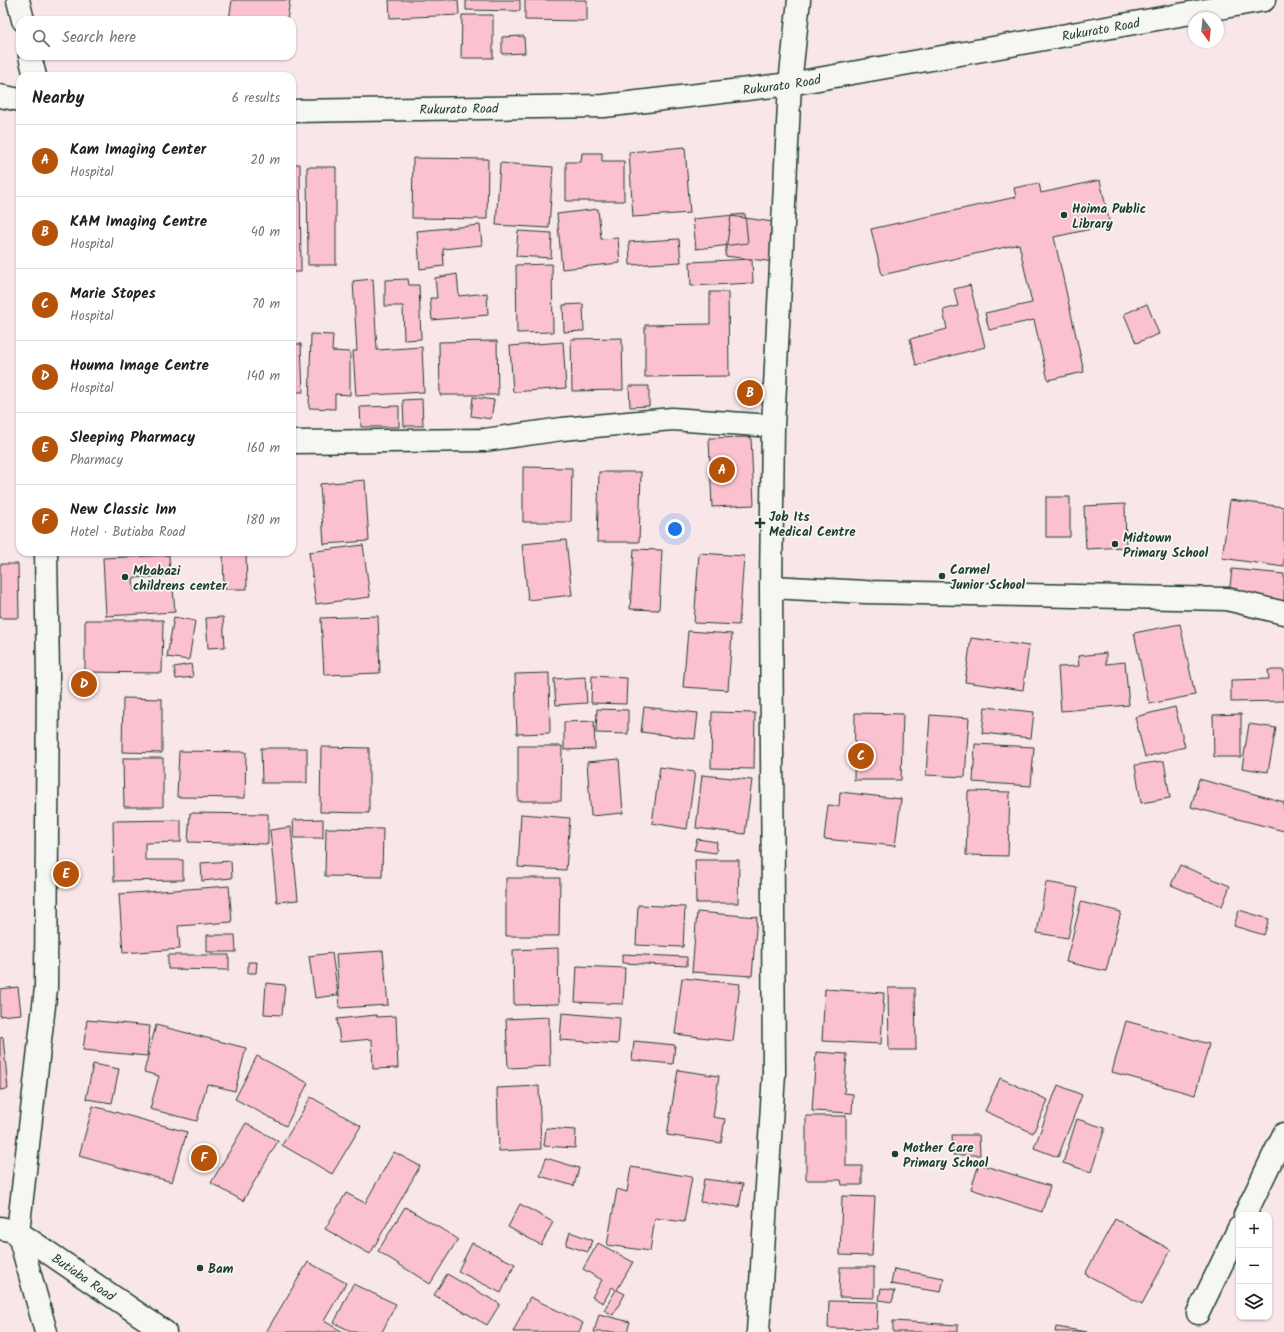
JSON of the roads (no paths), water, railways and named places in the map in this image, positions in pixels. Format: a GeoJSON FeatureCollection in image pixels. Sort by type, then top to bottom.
{"type":"FeatureCollection","features":[{"type":"Feature","properties":{"kind":"street"},"geometry":{"type":"LineString","coordinates":[[18,0],[22,16]]}},
{"type":"Feature","properties":{"kind":"street"},"geometry":{"type":"LineString","coordinates":[[758,1332],[774,1073],[771,588],[773,426],[790,84],[799,0]]}},
{"type":"Feature","properties":{"kind":"street","name":"Rukurato Road"},"geometry":{"type":"LineString","coordinates":[[296,111],[604,106],[790,84],[1264,0]]}},
{"type":"Feature","properties":{"kind":"street"},"geometry":{"type":"LineString","coordinates":[[31,60],[34,72]]}},
{"type":"Feature","properties":{"kind":"street"},"geometry":{"type":"LineString","coordinates":[[0,96],[16,99]]}},
{"type":"Feature","properties":{"kind":"street"},"geometry":{"type":"LineString","coordinates":[[296,442],[485,440],[562,429],[672,419],[773,426]]}},
{"type":"Feature","properties":{"kind":"street"},"geometry":{"type":"LineString","coordinates":[[46,556],[48,675],[46,988],[9,1230],[46,1332]]}},
{"type":"Feature","properties":{"kind":"street"},"geometry":{"type":"LineString","coordinates":[[771,588],[865,592],[1227,599],[1284,613]]}},
{"type":"Feature","properties":{"kind":"street"},"geometry":{"type":"LineString","coordinates":[[1247,1212],[1284,1134]]}},
{"type":"Feature","properties":{"kind":"street","name":"Butiaba Road"},"geometry":{"type":"LineString","coordinates":[[9,1230],[165,1332]]}},
{"type":"Feature","properties":{"kind":"street"},"geometry":{"type":"LineString","coordinates":[[1198,1313],[1236,1234]]}},
{"type":"Feature","properties":{"kind":"place","name":"Hoima Public Library"},"geometry":{"type":"Point","coordinates":[1064,215]}},
{"type":"Feature","properties":{"kind":"place","name":"KAM Imaging Centre"},"geometry":{"type":"Point","coordinates":[750,393]}},
{"type":"Feature","properties":{"kind":"place","name":"Kam Imaging Center"},"geometry":{"type":"Point","coordinates":[722,470]}},
{"type":"Feature","properties":{"kind":"place","name":"Job Its Medical Centre"},"geometry":{"type":"Point","coordinates":[760,523]}},
{"type":"Feature","properties":{"kind":"place","name":"Midtown Primary School"},"geometry":{"type":"Point","coordinates":[1115,544]}},
{"type":"Feature","properties":{"kind":"place","name":"Carmel Junior School"},"geometry":{"type":"Point","coordinates":[942,576]}},
{"type":"Feature","properties":{"kind":"place","name":"Mbabazi childrens center"},"geometry":{"type":"Point","coordinates":[125,577]}},
{"type":"Feature","properties":{"kind":"place","name":"Houma Image Centre"},"geometry":{"type":"Point","coordinates":[84,684]}},
{"type":"Feature","properties":{"kind":"place","name":"Marie Stopes"},"geometry":{"type":"Point","coordinates":[861,756]}},
{"type":"Feature","properties":{"kind":"place","name":"Sleeping Pharmacy"},"geometry":{"type":"Point","coordinates":[66,874]}},
{"type":"Feature","properties":{"kind":"place","name":"Mother Care Primary School"},"geometry":{"type":"Point","coordinates":[895,1154]}},
{"type":"Feature","properties":{"kind":"place","name":"New Classic Inn"},"geometry":{"type":"Point","coordinates":[204,1158]}},
{"type":"Feature","properties":{"kind":"place","name":"Bam"},"geometry":{"type":"Point","coordinates":[200,1268]}}]}
